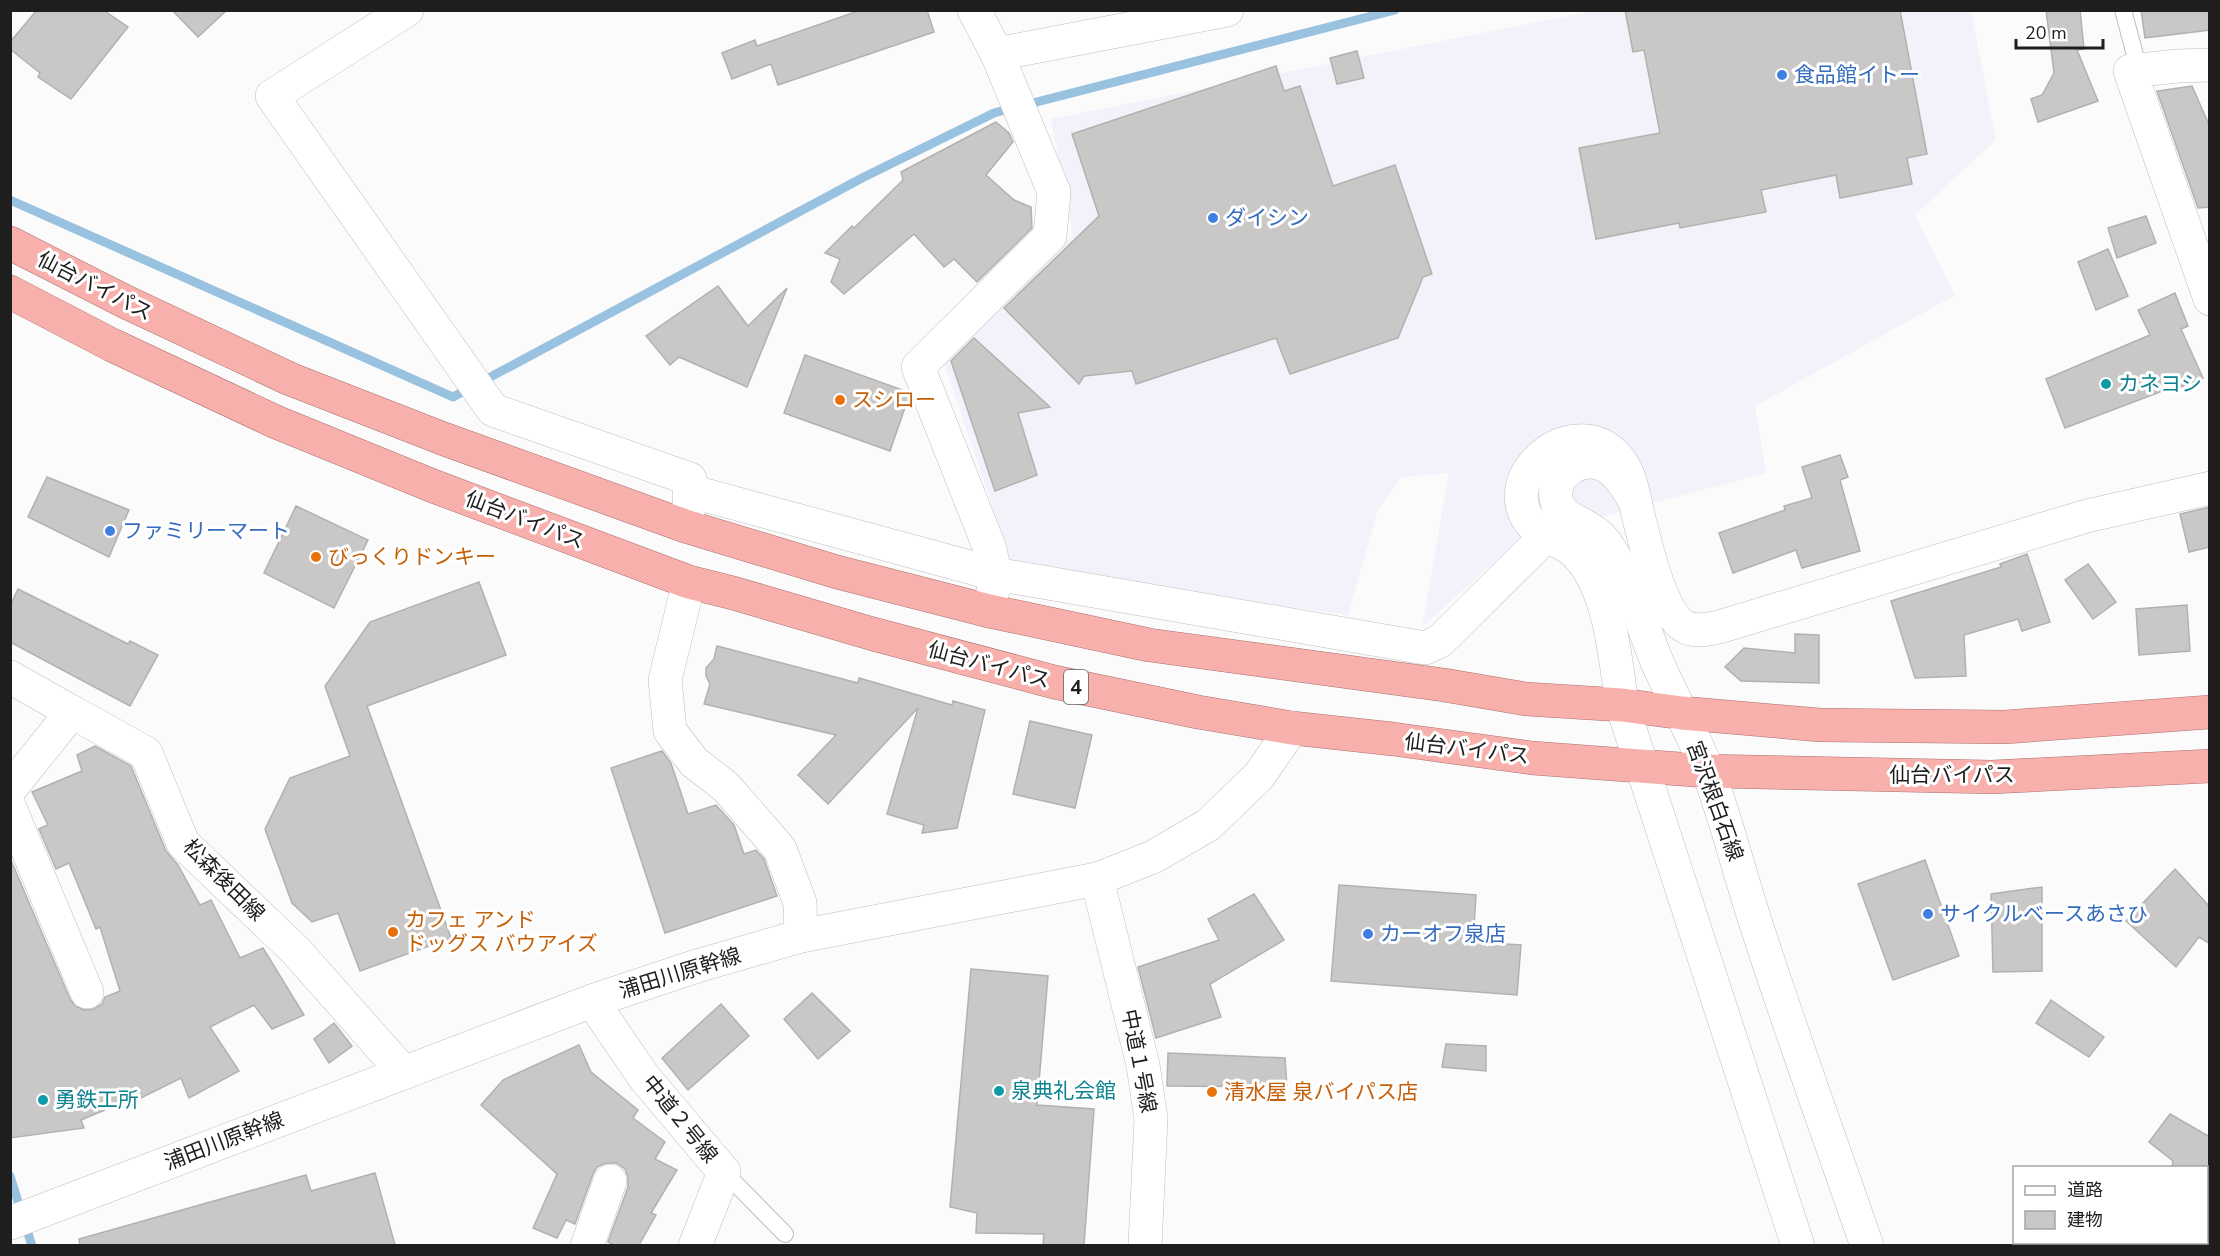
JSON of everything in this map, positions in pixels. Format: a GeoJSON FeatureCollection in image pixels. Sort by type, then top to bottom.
{"type":"FeatureCollection","features":[{"type":"Feature","properties":{"kind":"highway","name":"仙台バイパス"},"geometry":{"type":"LineString","coordinates":[[10,243],[126,302],[290,379],[444,439],[685,526],[837,572],[989,611],[1149,645],[1444,685],[1526,699],[1622,705],[1682,713],[1820,725],[2005,727],[2210,712]]}},
{"type":"Feature","properties":{"kind":"highway","name":"仙台バイパス"},"geometry":{"type":"LineString","coordinates":[[10,292],[112,345],[276,422],[433,486],[689,582],[1054,682],[1198,712],[1292,728],[1532,758],[1707,771],[1992,777],[2210,766]]}},
{"type":"Feature","properties":{"kind":"street"},"geometry":{"type":"LineString","coordinates":[[407,10],[272,96],[493,410],[690,479],[685,526]]}},
{"type":"Feature","properties":{"kind":"street"},"geometry":{"type":"LineString","coordinates":[[975,10],[1000,60],[1054,192],[1050,236],[918,367],[990,549],[995,574],[989,611]]}},
{"type":"Feature","properties":{"kind":"street"},"geometry":{"type":"LineString","coordinates":[[1000,60],[1227,10]]}},
{"type":"Feature","properties":{"kind":"street"},"geometry":{"type":"LineString","coordinates":[[2210,65],[2130,71],[2210,299]]}},
{"type":"Feature","properties":{"kind":"street"},"geometry":{"type":"LineString","coordinates":[[1798,1245],[1640,765],[1622,705],[1608,624],[1593,577],[1583,561],[1570,548],[1533,528],[1526,517],[1521,502],[1522,486],[1530,469],[1540,458],[1563,445],[1583,441],[1594,442],[1612,452],[1626,469],[1663,602],[1674,618],[1684,626],[1695,630],[1719,627],[2087,516],[2210,488]]}},
{"type":"Feature","properties":{"kind":"street","name":"宮沢根白石線"},"geometry":{"type":"LineString","coordinates":[[1635,501],[1616,473],[1602,464],[1586,461],[1574,464],[1565,472],[1556,495],[1558,505],[1565,515],[1591,529],[1611,550],[1631,591],[1658,663],[1707,771],[1759,933],[1867,1245]]}},
{"type":"Feature","properties":{"kind":"street"},"geometry":{"type":"LineString","coordinates":[[690,491],[995,574],[1425,648],[1440,641],[1546,536]]}},
{"type":"Feature","properties":{"kind":"street"},"geometry":{"type":"LineString","coordinates":[[689,582],[665,681],[670,731],[694,762],[726,788],[780,849],[800,903],[801,936]]}},
{"type":"Feature","properties":{"kind":"street","name":"松森後田線"},"geometry":{"type":"LineString","coordinates":[[10,677],[146,753],[183,843],[296,951],[404,1072]]}},
{"type":"Feature","properties":{"kind":"street"},"geometry":{"type":"LineString","coordinates":[[10,789],[72,712]]}},
{"type":"Feature","properties":{"kind":"street","name":"浦田川原幹線"},"geometry":{"type":"LineString","coordinates":[[10,1223],[592,1001],[697,966],[801,936],[1097,879],[1153,857],[1208,825],[1259,776],[1292,728]]}},
{"type":"Feature","properties":{"kind":"street"},"geometry":{"type":"LineString","coordinates":[[10,808],[87,992]]}},
{"type":"Feature","properties":{"kind":"street","name":"中道１号線"},"geometry":{"type":"LineString","coordinates":[[1097,879],[1143,1065],[1151,1119],[1145,1245]]}},
{"type":"Feature","properties":{"kind":"street","name":"中道２号線"},"geometry":{"type":"LineString","coordinates":[[592,1001],[644,1077],[724,1172],[695,1245]]}},
{"type":"Feature","properties":{"kind":"street"},"geometry":{"type":"LineString","coordinates":[[587,1245],[610,1181]]}},
{"type":"Feature","properties":{"kind":"lane"},"geometry":{"type":"LineString","coordinates":[[2123,10],[2139,70]]}},
{"type":"Feature","properties":{"kind":"lane"},"geometry":{"type":"LineString","coordinates":[[724,1172],[785,1234]]}},
{"type":"Feature","properties":{"kind":"shaded area"},"geometry":{"type":"Polygon","coordinates":[[[1593,11],[1971,11],[1996,140],[1915,215],[1955,295],[1755,406],[1766,473],[1521,538],[1422,627],[1449,473],[1401,477],[1378,510],[1348,615],[1013,568],[942,356],[1073,235],[1051,119],[1593,11]]]}},
{"type":"Feature","properties":{"kind":"building"},"geometry":{"type":"Polygon","coordinates":[[[37,10],[103,10],[128,27],[71,99],[38,77],[40,73],[10,49],[10,42],[37,10]]]}},
{"type":"Feature","properties":{"kind":"building"},"geometry":{"type":"Polygon","coordinates":[[[172,10],[227,10],[198,37],[172,10]]]}},
{"type":"Feature","properties":{"kind":"building"},"geometry":{"type":"Polygon","coordinates":[[[861,10],[927,10],[934,32],[778,85],[771,64],[732,79],[722,53],[755,40],[757,46],[861,10]]]}},
{"type":"Feature","properties":{"kind":"building"},"geometry":{"type":"Polygon","coordinates":[[[1625,10],[1900,10],[1927,154],[1907,158],[1912,184],[1840,198],[1836,175],[1761,190],[1766,212],[1680,228],[1679,223],[1596,239],[1579,148],[1660,133],[1644,50],[1633,52],[1625,10]]]}},
{"type":"Feature","properties":{"kind":"building"},"geometry":{"type":"Polygon","coordinates":[[[2046,10],[2080,10],[2084,49],[2077,50],[2098,101],[2038,122],[2031,99],[2042,95],[2054,73],[2046,10]]]}},
{"type":"Feature","properties":{"kind":"building"},"geometry":{"type":"Polygon","coordinates":[[[2141,10],[2210,10],[2210,30],[2145,38],[2141,10]]]}},
{"type":"Feature","properties":{"kind":"building"},"geometry":{"type":"Polygon","coordinates":[[[1357,51],[1364,78],[1337,84],[1330,58],[1357,51]]]}},
{"type":"Feature","properties":{"kind":"building"},"geometry":{"type":"Polygon","coordinates":[[[1276,66],[1284,91],[1300,86],[1333,186],[1395,165],[1432,274],[1423,277],[1398,338],[1290,374],[1276,338],[1136,384],[1132,371],[1084,376],[1079,384],[1004,308],[1099,216],[1072,134],[1276,66]]]}},
{"type":"Feature","properties":{"kind":"building"},"geometry":{"type":"Polygon","coordinates":[[[2192,86],[2210,127],[2210,207],[2198,208],[2157,91],[2192,86]]]}},
{"type":"Feature","properties":{"kind":"building"},"geometry":{"type":"Polygon","coordinates":[[[996,122],[1009,133],[1013,142],[986,175],[1014,200],[1031,207],[1032,228],[977,282],[954,259],[944,267],[914,234],[844,294],[831,282],[840,259],[825,253],[903,180],[901,172],[996,122]]]}},
{"type":"Feature","properties":{"kind":"building"},"geometry":{"type":"Polygon","coordinates":[[[2146,216],[2156,243],[2117,258],[2108,228],[2146,216]]]}},
{"type":"Feature","properties":{"kind":"building"},"geometry":{"type":"Polygon","coordinates":[[[2108,249],[2128,296],[2096,310],[2078,262],[2108,249]]]}},
{"type":"Feature","properties":{"kind":"building"},"geometry":{"type":"Polygon","coordinates":[[[718,286],[748,326],[787,288],[747,387],[679,357],[670,365],[646,336],[718,286]]]}},
{"type":"Feature","properties":{"kind":"building","name":"カネヨシ"},"geometry":{"type":"Polygon","coordinates":[[[2175,293],[2188,326],[2181,329],[2203,378],[2065,428],[2046,379],[2150,335],[2138,310],[2175,293]]]}},
{"type":"Feature","properties":{"kind":"building"},"geometry":{"type":"Polygon","coordinates":[[[974,338],[1050,407],[1018,413],[1037,475],[995,491],[951,361],[974,338]]]}},
{"type":"Feature","properties":{"kind":"building"},"geometry":{"type":"Polygon","coordinates":[[[805,355],[908,392],[909,396],[890,451],[784,413],[805,355]]]}},
{"type":"Feature","properties":{"kind":"building"},"geometry":{"type":"Polygon","coordinates":[[[1840,455],[1848,477],[1840,480],[1860,551],[1802,568],[1796,550],[1733,573],[1719,533],[1785,510],[1784,506],[1812,498],[1802,467],[1840,455]]]}},
{"type":"Feature","properties":{"kind":"building"},"geometry":{"type":"Polygon","coordinates":[[[47,477],[129,510],[109,557],[28,517],[47,477]]]}},
{"type":"Feature","properties":{"kind":"building","name":"びっくりドンキー"},"geometry":{"type":"Polygon","coordinates":[[[296,506],[368,540],[334,608],[264,573],[296,506]]]}},
{"type":"Feature","properties":{"kind":"building"},"geometry":{"type":"Polygon","coordinates":[[[2210,507],[2210,547],[2189,552],[2180,514],[2210,507]]]}},
{"type":"Feature","properties":{"kind":"building"},"geometry":{"type":"Polygon","coordinates":[[[2027,554],[2050,622],[2022,631],[2018,619],[1964,635],[1966,676],[1915,678],[1891,601],[2001,567],[2000,564],[2027,554]]]}},
{"type":"Feature","properties":{"kind":"building"},"geometry":{"type":"Polygon","coordinates":[[[2088,564],[2116,602],[2093,619],[2065,580],[2088,564]]]}},
{"type":"Feature","properties":{"kind":"building"},"geometry":{"type":"Polygon","coordinates":[[[479,582],[506,655],[367,706],[451,938],[360,971],[338,913],[312,922],[292,903],[265,829],[290,778],[350,756],[325,686],[370,622],[479,582]]]}},
{"type":"Feature","properties":{"kind":"building"},"geometry":{"type":"Polygon","coordinates":[[[18,589],[128,644],[130,641],[158,655],[130,706],[10,642],[10,606],[18,589]]]}},
{"type":"Feature","properties":{"kind":"building"},"geometry":{"type":"Polygon","coordinates":[[[2187,605],[2190,651],[2139,655],[2136,609],[2187,605]]]}},
{"type":"Feature","properties":{"kind":"building"},"geometry":{"type":"Polygon","coordinates":[[[1795,634],[1819,635],[1819,683],[1741,681],[1725,667],[1744,648],[1795,653],[1795,634]]]}},
{"type":"Feature","properties":{"kind":"building"},"geometry":{"type":"Polygon","coordinates":[[[717,646],[858,683],[859,678],[952,705],[953,701],[985,710],[957,828],[922,833],[924,825],[887,814],[918,708],[828,804],[798,775],[836,735],[704,704],[710,684],[706,676],[706,668],[714,659],[717,646]]]}},
{"type":"Feature","properties":{"kind":"building"},"geometry":{"type":"Polygon","coordinates":[[[1030,721],[1092,735],[1075,808],[1013,794],[1030,721]]]}},
{"type":"Feature","properties":{"kind":"building"},"geometry":{"type":"Polygon","coordinates":[[[95,746],[131,766],[166,851],[178,865],[200,905],[211,900],[240,958],[263,948],[304,1015],[272,1029],[254,1005],[210,1027],[239,1071],[189,1098],[181,1078],[139,1099],[138,1096],[81,1120],[84,1128],[10,1138],[10,858],[75,1006],[84,1010],[94,1009],[102,1004],[105,997],[120,991],[100,927],[96,929],[69,863],[56,869],[39,829],[48,825],[32,792],[82,771],[77,755],[95,746]]]}},
{"type":"Feature","properties":{"kind":"building"},"geometry":{"type":"Polygon","coordinates":[[[662,751],[671,763],[688,814],[716,805],[734,825],[744,854],[756,850],[764,859],[777,896],[665,933],[611,768],[662,751]]]}},
{"type":"Feature","properties":{"kind":"building"},"geometry":{"type":"Polygon","coordinates":[[[1925,860],[1959,956],[1893,980],[1858,884],[1925,860]]]}},
{"type":"Feature","properties":{"kind":"building"},"geometry":{"type":"Polygon","coordinates":[[[2175,869],[2210,907],[2210,944],[2199,937],[2176,967],[2126,921],[2175,869]]]}},
{"type":"Feature","properties":{"kind":"building"},"geometry":{"type":"Polygon","coordinates":[[[1339,885],[1476,895],[1473,942],[1521,945],[1517,995],[1331,981],[1339,885]]]}},
{"type":"Feature","properties":{"kind":"building"},"geometry":{"type":"Polygon","coordinates":[[[2042,887],[2042,971],[1993,972],[1991,894],[2042,887]]]}},
{"type":"Feature","properties":{"kind":"building"},"geometry":{"type":"Polygon","coordinates":[[[1254,894],[1284,940],[1210,984],[1221,1017],[1156,1038],[1138,967],[1219,940],[1208,919],[1254,894]]]}},
{"type":"Feature","properties":{"kind":"building","name":"泉典礼会館"},"geometry":{"type":"Polygon","coordinates":[[[971,969],[1048,976],[1037,1105],[1094,1109],[1084,1245],[1043,1245],[1044,1234],[976,1233],[977,1213],[950,1207],[971,969]]]}},
{"type":"Feature","properties":{"kind":"building"},"geometry":{"type":"Polygon","coordinates":[[[812,993],[850,1031],[818,1059],[784,1019],[812,993]]]}},
{"type":"Feature","properties":{"kind":"building"},"geometry":{"type":"Polygon","coordinates":[[[2051,1000],[2104,1037],[2089,1057],[2036,1023],[2051,1000]]]}},
{"type":"Feature","properties":{"kind":"building"},"geometry":{"type":"Polygon","coordinates":[[[721,1004],[749,1036],[688,1090],[662,1058],[721,1004]]]}},
{"type":"Feature","properties":{"kind":"building"},"geometry":{"type":"Polygon","coordinates":[[[334,1023],[352,1046],[329,1063],[314,1039],[334,1023]]]}},
{"type":"Feature","properties":{"kind":"building"},"geometry":{"type":"Polygon","coordinates":[[[1446,1044],[1486,1046],[1486,1071],[1442,1067],[1446,1044]]]}},
{"type":"Feature","properties":{"kind":"building"},"geometry":{"type":"Polygon","coordinates":[[[579,1045],[591,1072],[638,1110],[633,1118],[665,1142],[655,1159],[677,1170],[651,1213],[656,1215],[639,1245],[614,1245],[608,1242],[628,1187],[625,1169],[616,1163],[606,1163],[597,1167],[575,1224],[566,1220],[557,1238],[533,1228],[557,1174],[481,1105],[503,1080],[579,1045]]]}},
{"type":"Feature","properties":{"kind":"building"},"geometry":{"type":"Polygon","coordinates":[[[1168,1053],[1285,1058],[1287,1087],[1167,1086],[1168,1053]]]}},
{"type":"Feature","properties":{"kind":"building"},"geometry":{"type":"Polygon","coordinates":[[[2170,1114],[2210,1137],[2210,1167],[2172,1166],[2173,1161],[2149,1142],[2170,1114]]]}},
{"type":"Feature","properties":{"kind":"building"},"geometry":{"type":"Polygon","coordinates":[[[375,1173],[395,1245],[80,1245],[79,1239],[306,1175],[311,1191],[375,1173]]]}},
{"type":"Feature","properties":{"kind":"waterway"},"geometry":{"type":"LineString","coordinates":[[1025,105],[1395,10]]}},
{"type":"Feature","properties":{"kind":"waterway"},"geometry":{"type":"LineString","coordinates":[[10,200],[453,397],[864,177],[994,113],[1012,108]]}},
{"type":"Feature","properties":{"kind":"waterway"},"geometry":{"type":"LineString","coordinates":[[10,1176],[32,1246]]}},
{"type":"Feature","properties":{"kind":"place","name":"食品館イトー"},"geometry":{"type":"Point","coordinates":[1782,75]}},
{"type":"Feature","properties":{"kind":"place","name":"ダイシン"},"geometry":{"type":"Point","coordinates":[1213,218]}},
{"type":"Feature","properties":{"kind":"place","name":"カネヨシ"},"geometry":{"type":"Point","coordinates":[2106,384]}},
{"type":"Feature","properties":{"kind":"place","name":"スシロー"},"geometry":{"type":"Point","coordinates":[840,400]}},
{"type":"Feature","properties":{"kind":"place","name":"ファミリーマート"},"geometry":{"type":"Point","coordinates":[110,531]}},
{"type":"Feature","properties":{"kind":"place","name":"びっくりドンキー"},"geometry":{"type":"Point","coordinates":[316,557]}},
{"type":"Feature","properties":{"kind":"place","name":"サイクルベースあさひ"},"geometry":{"type":"Point","coordinates":[1928,914]}},
{"type":"Feature","properties":{"kind":"place","name":"カフェ アンド ドッグス バウアイズ"},"geometry":{"type":"Point","coordinates":[393,932]}},
{"type":"Feature","properties":{"kind":"place","name":"カーオフ泉店"},"geometry":{"type":"Point","coordinates":[1368,934]}},
{"type":"Feature","properties":{"kind":"place","name":"泉典礼会館"},"geometry":{"type":"Point","coordinates":[999,1091]}},
{"type":"Feature","properties":{"kind":"place","name":"清水屋 泉バイパス店"},"geometry":{"type":"Point","coordinates":[1212,1092]}},
{"type":"Feature","properties":{"kind":"place","name":"勇鉄工所"},"geometry":{"type":"Point","coordinates":[43,1100]}}]}
